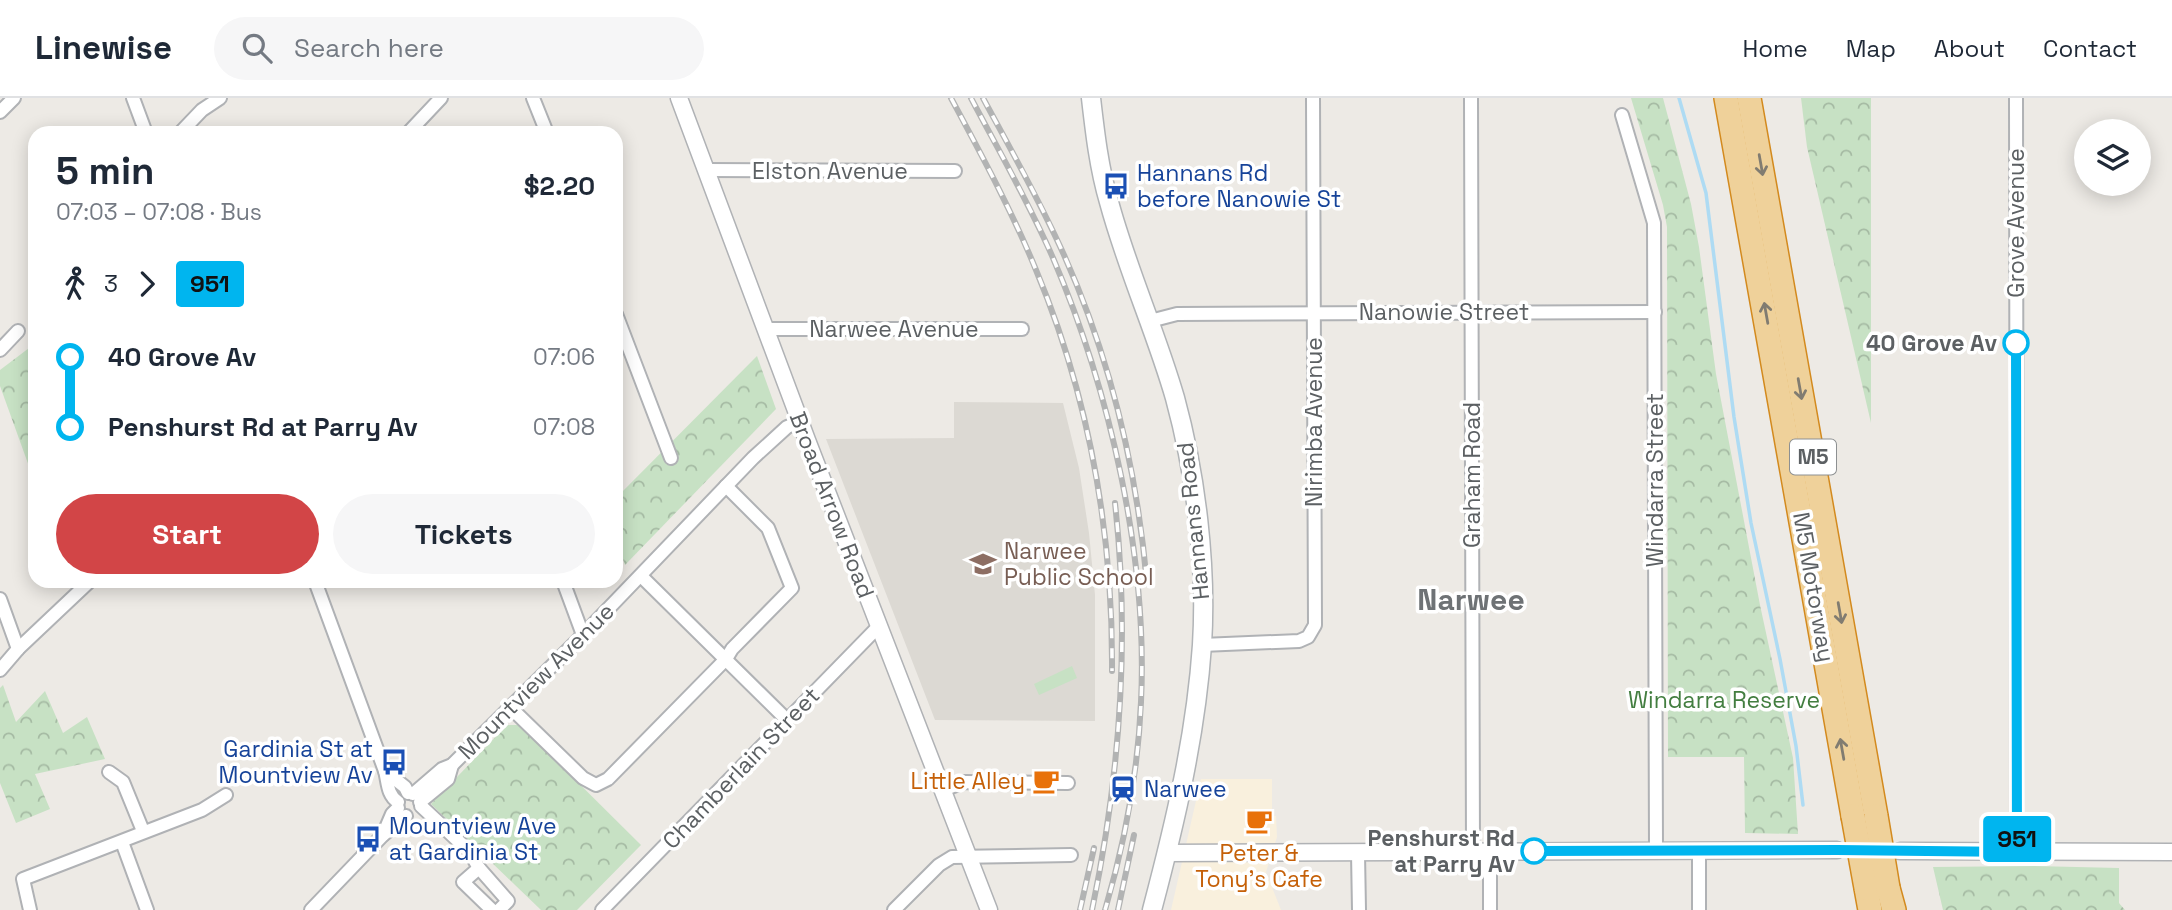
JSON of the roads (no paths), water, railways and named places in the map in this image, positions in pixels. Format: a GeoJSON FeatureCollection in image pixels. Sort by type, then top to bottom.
{"type":"FeatureCollection","features":[{"type":"Feature","properties":{"kind":"highway","name":"M5 Motorway"},"geometry":{"type":"LineString","coordinates":[[1726,98],[1865,816]]}},
{"type":"Feature","properties":{"kind":"highway","name":"M5 Motorway"},"geometry":{"type":"LineString","coordinates":[[1749,98],[1879,903]]}},
{"type":"Feature","properties":{"kind":"main road","name":"Hannans Road"},"geometry":{"type":"LineString","coordinates":[[1091,98],[1096,146],[1108,201],[1175,398],[1193,484],[1201,569],[1202,645],[1185,773],[1152,910]]}},
{"type":"Feature","properties":{"kind":"street"},"geometry":{"type":"LineString","coordinates":[[0,112],[14,98]]}},
{"type":"Feature","properties":{"kind":"street"},"geometry":{"type":"LineString","coordinates":[[133,98],[143,126]]}},
{"type":"Feature","properties":{"kind":"street"},"geometry":{"type":"LineString","coordinates":[[186,126],[201,110],[220,98]]}},
{"type":"Feature","properties":{"kind":"street"},"geometry":{"type":"LineString","coordinates":[[415,126],[441,98]]}},
{"type":"Feature","properties":{"kind":"street"},"geometry":{"type":"LineString","coordinates":[[533,98],[544,126]]}},
{"type":"Feature","properties":{"kind":"street","name":"Broad Arrow Road"},"geometry":{"type":"LineString","coordinates":[[679,98],[800,422],[989,910]]}},
{"type":"Feature","properties":{"kind":"street","name":"Nirimba Avenue"},"geometry":{"type":"LineString","coordinates":[[1202,645],[1299,640],[1308,637],[1315,625],[1313,98]]}},
{"type":"Feature","properties":{"kind":"street","name":"Graham Road"},"geometry":{"type":"LineString","coordinates":[[1471,98],[1473,852]]}},
{"type":"Feature","properties":{"kind":"street","name":"Grove Avenue"},"geometry":{"type":"LineString","coordinates":[[2016,98],[2017,852]]}},
{"type":"Feature","properties":{"kind":"street","name":"Windarra Street"},"geometry":{"type":"LineString","coordinates":[[1622,115],[1654,223],[1656,850]]}},
{"type":"Feature","properties":{"kind":"street","name":"Elston Avenue"},"geometry":{"type":"LineString","coordinates":[[706,170],[955,172]]}},
{"type":"Feature","properties":{"kind":"street","name":"Nanowie Street"},"geometry":{"type":"LineString","coordinates":[[1150,321],[1177,314],[1655,312]]}},
{"type":"Feature","properties":{"kind":"street","name":"Narwee Avenue"},"geometry":{"type":"LineString","coordinates":[[766,329],[1022,329]]}},
{"type":"Feature","properties":{"kind":"street"},"geometry":{"type":"LineString","coordinates":[[0,350],[18,331]]}},
{"type":"Feature","properties":{"kind":"street"},"geometry":{"type":"LineString","coordinates":[[623,332],[671,458]]}},
{"type":"Feature","properties":{"kind":"street","name":"Mountview Avenue"},"geometry":{"type":"LineString","coordinates":[[311,910],[383,835],[392,814],[448,779],[452,765],[641,576],[726,486],[787,427],[800,422]]}},
{"type":"Feature","properties":{"kind":"street"},"geometry":{"type":"LineString","coordinates":[[510,707],[583,778],[596,785],[608,779],[726,659],[732,649],[792,588],[768,528],[726,486]]}},
{"type":"Feature","properties":{"kind":"street"},"geometry":{"type":"LineString","coordinates":[[641,576],[787,720]]}},
{"type":"Feature","properties":{"kind":"street"},"geometry":{"type":"LineString","coordinates":[[0,670],[18,649],[83,588]]}},
{"type":"Feature","properties":{"kind":"street"},"geometry":{"type":"LineString","coordinates":[[319,588],[385,771],[409,803],[468,851],[508,901],[499,910]]}},
{"type":"Feature","properties":{"kind":"street"},"geometry":{"type":"LineString","coordinates":[[566,588],[583,635]]}},
{"type":"Feature","properties":{"kind":"street"},"geometry":{"type":"LineString","coordinates":[[0,599],[18,649]]}},
{"type":"Feature","properties":{"kind":"street","name":"Chamberlain Street"},"geometry":{"type":"LineString","coordinates":[[602,910],[879,626]]}},
{"type":"Feature","properties":{"kind":"street"},"geometry":{"type":"LineString","coordinates":[[109,772],[123,782],[143,831]]}},
{"type":"Feature","properties":{"kind":"street"},"geometry":{"type":"LineString","coordinates":[[943,790],[964,782],[1068,783]]}},
{"type":"Feature","properties":{"kind":"street"},"geometry":{"type":"LineString","coordinates":[[30,910],[23,879],[202,810],[226,794]]}},
{"type":"Feature","properties":{"kind":"street"},"geometry":{"type":"LineString","coordinates":[[122,842],[147,910]]}},
{"type":"Feature","properties":{"kind":"street"},"geometry":{"type":"LineString","coordinates":[[1166,853],[1837,850]]}},
{"type":"Feature","properties":{"kind":"street"},"geometry":{"type":"LineString","coordinates":[[1699,851],[1699,910]]}},
{"type":"Feature","properties":{"kind":"street"},"geometry":{"type":"LineString","coordinates":[[1900,851],[2172,852]]}},
{"type":"Feature","properties":{"kind":"street"},"geometry":{"type":"LineString","coordinates":[[1490,852],[1490,910]]}},
{"type":"Feature","properties":{"kind":"street"},"geometry":{"type":"LineString","coordinates":[[1358,853],[1359,910]]}},
{"type":"Feature","properties":{"kind":"street"},"geometry":{"type":"LineString","coordinates":[[894,910],[939,865],[952,857],[1071,855]]}},
{"type":"Feature","properties":{"kind":"street"},"geometry":{"type":"LineString","coordinates":[[479,868],[463,882],[492,910]]}},
{"type":"Feature","properties":{"kind":"waterway"},"geometry":{"type":"LineString","coordinates":[[1679,98],[1706,193],[1734,417],[1751,523],[1796,746],[1803,805]]}},
{"type":"Feature","properties":{"kind":"railway"},"geometry":{"type":"LineString","coordinates":[[951,98],[1027,248],[1055,318],[1070,367],[1084,417],[1102,517],[1108,568],[1112,671]]}},
{"type":"Feature","properties":{"kind":"railway"},"geometry":{"type":"LineString","coordinates":[[971,98],[1034,217],[1073,309],[1108,419],[1131,533],[1142,647],[1141,702],[1129,807],[1105,910]]}},
{"type":"Feature","properties":{"kind":"railway"},"geometry":{"type":"LineString","coordinates":[[983,98],[1055,235],[1095,335],[1129,457],[1147,584]]}},
{"type":"Feature","properties":{"kind":"railway"},"geometry":{"type":"LineString","coordinates":[[1092,910],[1110,809],[1120,707],[1122,605],[1115,503]]}},
{"type":"Feature","properties":{"kind":"railway"},"geometry":{"type":"LineString","coordinates":[[1118,910],[1134,835]]}},
{"type":"Feature","properties":{"kind":"railway"},"geometry":{"type":"LineString","coordinates":[[1080,910],[1094,848]]}},
{"type":"Feature","properties":{"kind":"place","name":"Hannans Rd before Nanowie St"},"geometry":{"type":"Point","coordinates":[1116,186]}},
{"type":"Feature","properties":{"kind":"place","name":"40 Grove Av"},"geometry":{"type":"Point","coordinates":[2016,343]}},
{"type":"Feature","properties":{"kind":"place","name":"Narwee Public School"},"geometry":{"type":"Point","coordinates":[983,564]}},
{"type":"Feature","properties":{"kind":"place","name":"Gardinia St at Mountview Av"},"geometry":{"type":"Point","coordinates":[394,762]}},
{"type":"Feature","properties":{"kind":"place","name":"Little Alley"},"geometry":{"type":"Point","coordinates":[1046,781]}},
{"type":"Feature","properties":{"kind":"place","name":"Narwee"},"geometry":{"type":"Point","coordinates":[1123,789]}},
{"type":"Feature","properties":{"kind":"place","name":"Peter & Tony's Cafe"},"geometry":{"type":"Point","coordinates":[1259,821]}},
{"type":"Feature","properties":{"kind":"place","name":"Mountview Ave at Gardinia St"},"geometry":{"type":"Point","coordinates":[368,839]}},
{"type":"Feature","properties":{"kind":"place","name":"Penshurst Rd at Parry Av"},"geometry":{"type":"Point","coordinates":[1534,851]}},
{"type":"Feature","properties":{"kind":"district","name":"Narwee"},"geometry":{"type":"Point","coordinates":[1471,600]}},
{"type":"Feature","properties":{"kind":"park label","name":"Windarra Reserve"},"geometry":{"type":"Point","coordinates":[1724,700]}}]}
